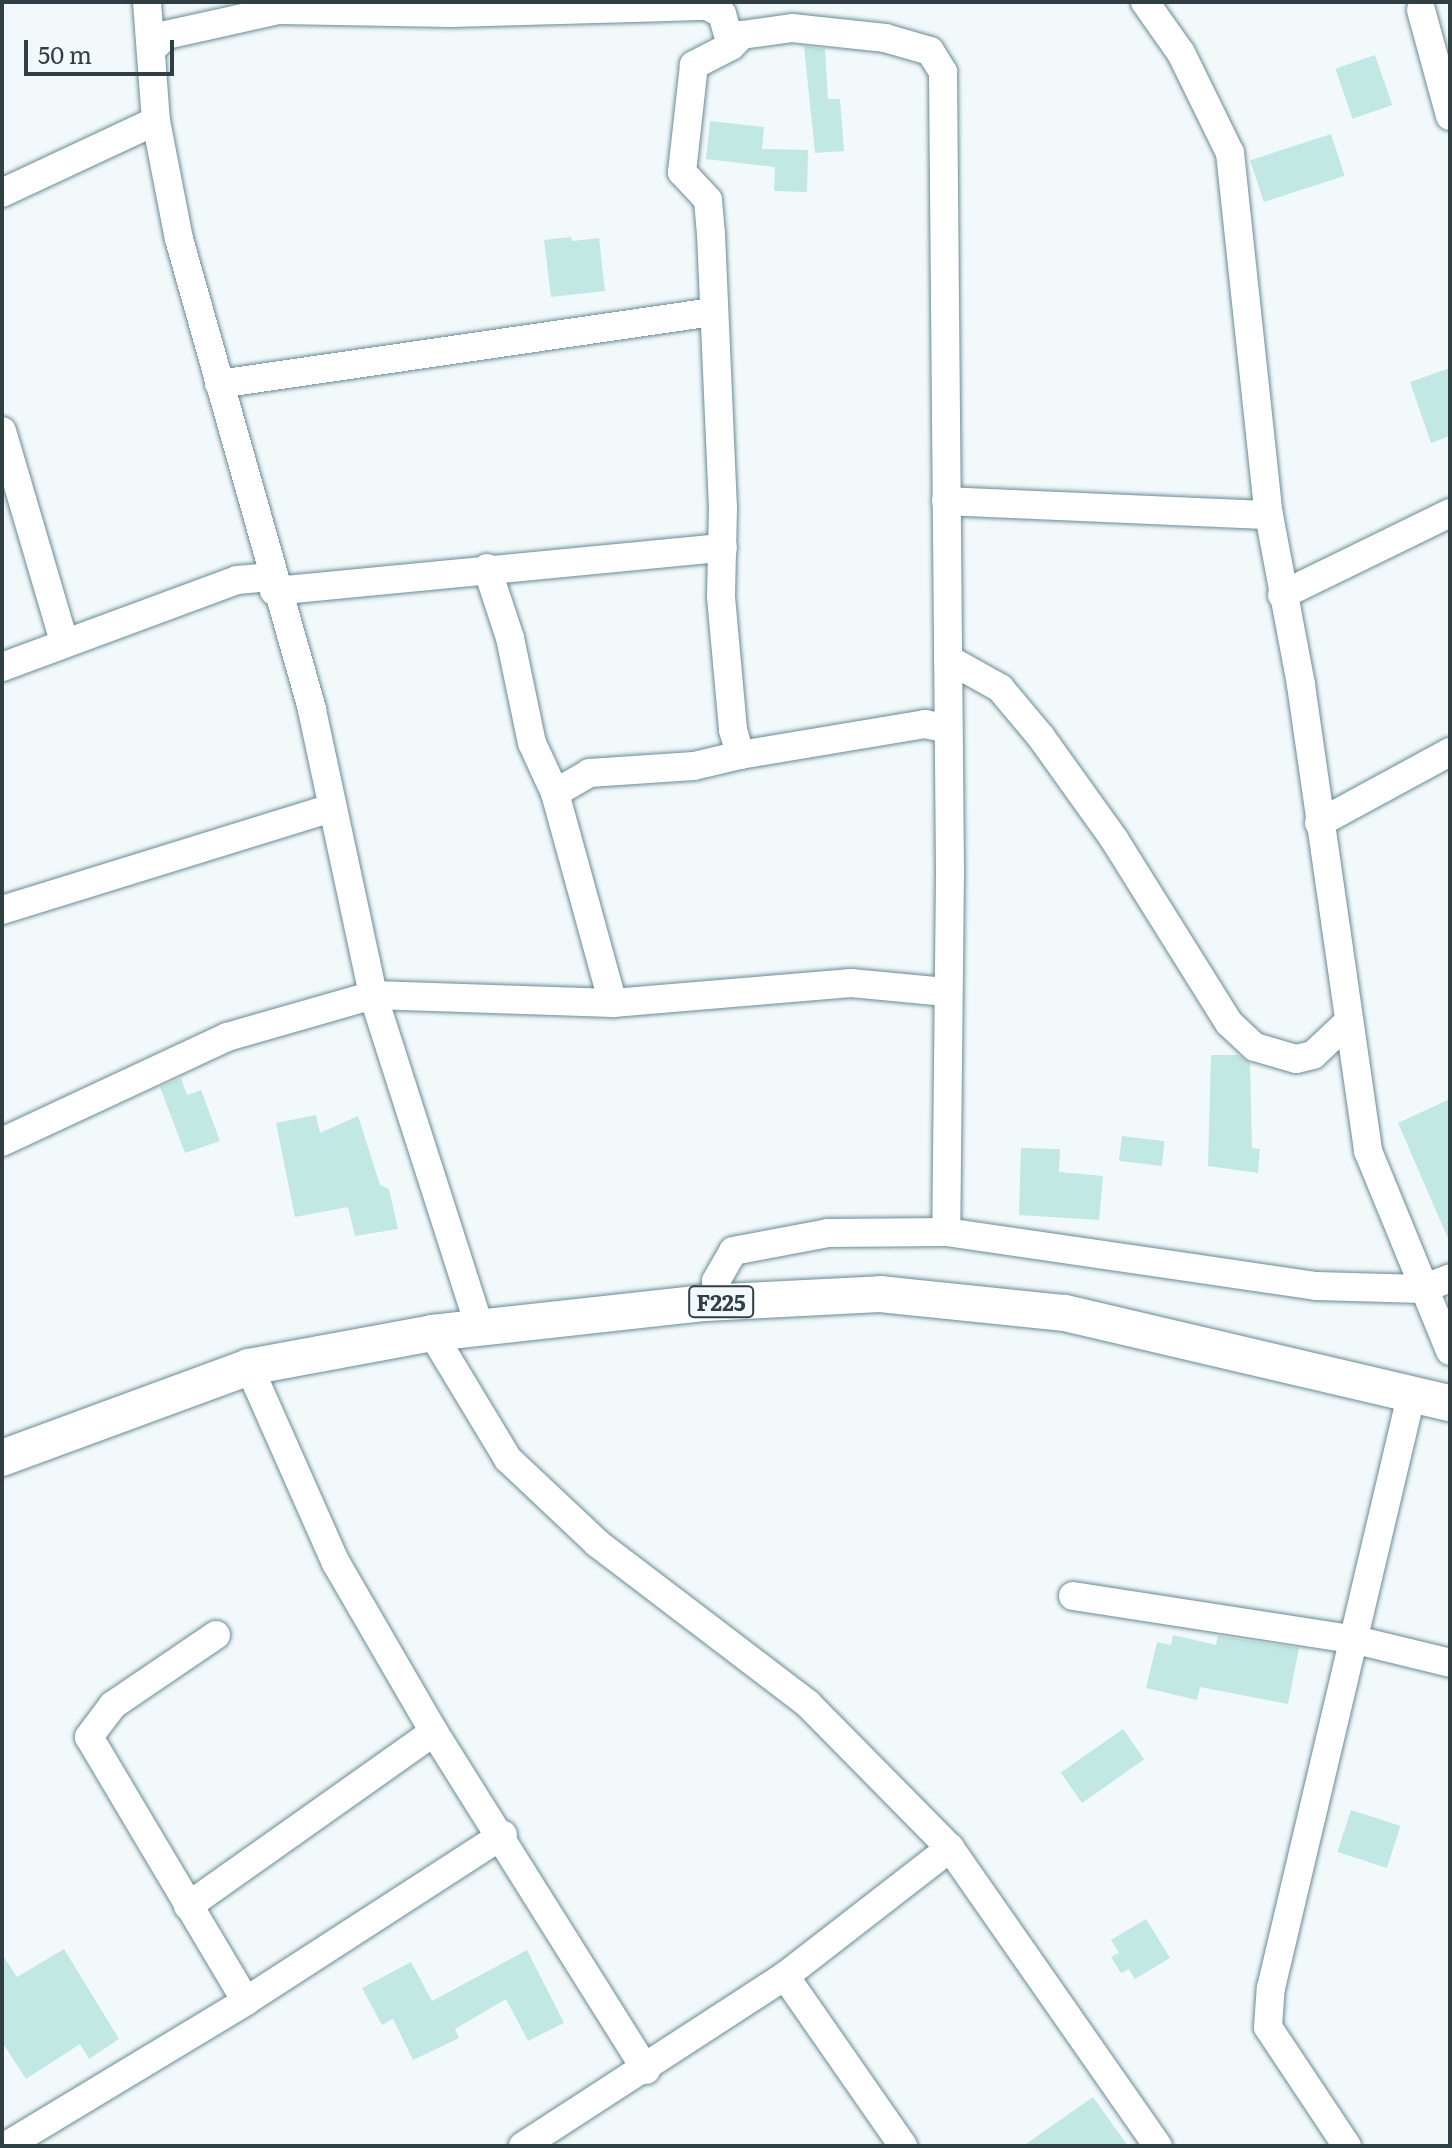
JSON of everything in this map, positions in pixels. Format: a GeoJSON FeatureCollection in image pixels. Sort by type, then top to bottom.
{"type":"FeatureCollection","features":[{"type":"Feature","properties":{"kind":"main road","name":"F225"},"geometry":{"type":"LineString","coordinates":[[2,1458],[249,1367],[479,1325],[719,1302],[880,1294],[1065,1313],[1450,1403]]}},
{"type":"Feature","properties":{"kind":"street"},"geometry":{"type":"LineString","coordinates":[[147,2],[156,121],[179,239],[272,584],[312,710],[373,995],[479,1325]]}},
{"type":"Feature","properties":{"kind":"street"},"geometry":{"type":"LineString","coordinates":[[1145,2],[1181,53],[1230,153],[1269,515],[1301,685],[1368,1151],[1450,1351]]}},
{"type":"Feature","properties":{"kind":"street"},"geometry":{"type":"LineString","coordinates":[[151,50],[166,35],[279,10],[451,13],[707,6],[722,14],[731,46]]}},
{"type":"Feature","properties":{"kind":"street"},"geometry":{"type":"LineString","coordinates":[[1421,10],[1450,116]]}},
{"type":"Feature","properties":{"kind":"street"},"geometry":{"type":"LineString","coordinates":[[740,755],[726,682],[708,200],[682,172],[694,65],[731,46],[742,35],[792,28],[885,38],[938,57],[943,72],[948,659],[946,1232]]}},
{"type":"Feature","properties":{"kind":"street"},"geometry":{"type":"LineString","coordinates":[[2,193],[156,121]]}},
{"type":"Feature","properties":{"kind":"street"},"geometry":{"type":"LineString","coordinates":[[219,384],[712,312]]}},
{"type":"Feature","properties":{"kind":"street"},"geometry":{"type":"LineString","coordinates":[[2,431],[62,635],[69,641]]}},
{"type":"Feature","properties":{"kind":"street"},"geometry":{"type":"LineString","coordinates":[[946,501],[1269,515]]}},
{"type":"Feature","properties":{"kind":"street"},"geometry":{"type":"LineString","coordinates":[[1282,595],[1450,513]]}},
{"type":"Feature","properties":{"kind":"street"},"geometry":{"type":"LineString","coordinates":[[2,667],[237,580],[272,584],[723,548]]}},
{"type":"Feature","properties":{"kind":"street"},"geometry":{"type":"LineString","coordinates":[[487,568],[510,638],[532,743],[555,793],[613,1003]]}},
{"type":"Feature","properties":{"kind":"street"},"geometry":{"type":"LineString","coordinates":[[948,659],[1000,688],[1041,737],[1114,839],[1229,1023],[1255,1047],[1296,1059],[1313,1055],[1348,1022]]}},
{"type":"Feature","properties":{"kind":"street"},"geometry":{"type":"LineString","coordinates":[[555,793],[589,773],[694,766],[740,755],[925,724],[948,729]]}},
{"type":"Feature","properties":{"kind":"street"},"geometry":{"type":"LineString","coordinates":[[1319,823],[1450,752]]}},
{"type":"Feature","properties":{"kind":"street"},"geometry":{"type":"LineString","coordinates":[[2,910],[331,808]]}},
{"type":"Feature","properties":{"kind":"street"},"geometry":{"type":"LineString","coordinates":[[2,1142],[227,1037],[373,995],[613,1003],[851,983],[946,992]]}},
{"type":"Feature","properties":{"kind":"street"},"geometry":{"type":"LineString","coordinates":[[719,1302],[716,1281],[733,1251],[828,1233],[946,1232],[1316,1286],[1422,1289],[1450,1278]]}},
{"type":"Feature","properties":{"kind":"street"},"geometry":{"type":"LineString","coordinates":[[432,1333],[508,1459],[597,1543],[808,1704],[950,1848],[1158,2146]]}},
{"type":"Feature","properties":{"kind":"street"},"geometry":{"type":"LineString","coordinates":[[249,1367],[336,1563],[434,1732],[503,1835],[646,2070]]}},
{"type":"Feature","properties":{"kind":"street"},"geometry":{"type":"LineString","coordinates":[[1347,2146],[1268,2027],[1271,1988],[1356,1640],[1412,1392]]}},
{"type":"Feature","properties":{"kind":"street"},"geometry":{"type":"LineString","coordinates":[[1073,1596],[1356,1640],[1450,1663]]}},
{"type":"Feature","properties":{"kind":"street"},"geometry":{"type":"LineString","coordinates":[[216,1635],[113,1705],[89,1737],[246,2001]]}},
{"type":"Feature","properties":{"kind":"street"},"geometry":{"type":"LineString","coordinates":[[188,1906],[434,1732]]}},
{"type":"Feature","properties":{"kind":"street"},"geometry":{"type":"LineString","coordinates":[[6,2146],[246,2001],[503,1835]]}},
{"type":"Feature","properties":{"kind":"street"},"geometry":{"type":"LineString","coordinates":[[523,2146],[646,2070],[785,1976],[950,1848]]}},
{"type":"Feature","properties":{"kind":"street"},"geometry":{"type":"LineString","coordinates":[[785,1976],[903,2146]]}},
{"type":"Feature","properties":{"kind":"building"},"geometry":{"type":"Polygon","coordinates":[[[804,46],[825,49],[828,99],[840,99],[844,151],[815,153],[804,46]]]}},
{"type":"Feature","properties":{"kind":"building"},"geometry":{"type":"Polygon","coordinates":[[[1375,55],[1392,105],[1353,119],[1335,69],[1375,55]]]}},
{"type":"Feature","properties":{"kind":"building"},"geometry":{"type":"Polygon","coordinates":[[[710,121],[764,127],[762,149],[808,150],[807,192],[774,191],[775,167],[706,159],[710,121]]]}},
{"type":"Feature","properties":{"kind":"building"},"geometry":{"type":"Polygon","coordinates":[[[1331,134],[1345,176],[1264,202],[1250,160],[1331,134]]]}},
{"type":"Feature","properties":{"kind":"building"},"geometry":{"type":"Polygon","coordinates":[[[571,237],[572,241],[599,238],[605,291],[551,297],[544,240],[571,237]]]}},
{"type":"Feature","properties":{"kind":"building"},"geometry":{"type":"Polygon","coordinates":[[[1450,368],[1450,436],[1431,443],[1410,382],[1450,368]]]}},
{"type":"Feature","properties":{"kind":"building"},"geometry":{"type":"Polygon","coordinates":[[[1211,1055],[1238,1055],[1250,1063],[1252,1148],[1260,1149],[1258,1173],[1208,1166],[1211,1055]]]}},
{"type":"Feature","properties":{"kind":"building"},"geometry":{"type":"Polygon","coordinates":[[[181,1078],[187,1095],[201,1090],[220,1141],[185,1153],[160,1087],[181,1078]]]}},
{"type":"Feature","properties":{"kind":"building"},"geometry":{"type":"Polygon","coordinates":[[[1450,1099],[1450,1243],[1398,1123],[1450,1099]]]}},
{"type":"Feature","properties":{"kind":"building"},"geometry":{"type":"Polygon","coordinates":[[[316,1115],[320,1133],[358,1116],[380,1185],[389,1189],[398,1229],[355,1236],[348,1207],[295,1217],[276,1123],[316,1115]]]}},
{"type":"Feature","properties":{"kind":"building"},"geometry":{"type":"Polygon","coordinates":[[[1122,1136],[1165,1141],[1162,1166],[1119,1161],[1122,1136]]]}},
{"type":"Feature","properties":{"kind":"building"},"geometry":{"type":"Polygon","coordinates":[[[1021,1148],[1060,1149],[1059,1172],[1103,1176],[1099,1220],[1019,1215],[1021,1148]]]}},
{"type":"Feature","properties":{"kind":"building"},"geometry":{"type":"Polygon","coordinates":[[[1173,1635],[1216,1645],[1218,1636],[1299,1648],[1288,1704],[1200,1687],[1197,1700],[1146,1688],[1157,1642],[1171,1645],[1173,1635]]]}},
{"type":"Feature","properties":{"kind":"building"},"geometry":{"type":"Polygon","coordinates":[[[1123,1729],[1144,1759],[1082,1803],[1061,1773],[1123,1729]]]}},
{"type":"Feature","properties":{"kind":"building"},"geometry":{"type":"Polygon","coordinates":[[[1351,1810],[1400,1826],[1387,1868],[1337,1852],[1351,1810]]]}},
{"type":"Feature","properties":{"kind":"building"},"geometry":{"type":"Polygon","coordinates":[[[1146,1919],[1170,1958],[1135,1979],[1129,1969],[1121,1973],[1111,1957],[1119,1953],[1111,1940],[1146,1919]]]}},
{"type":"Feature","properties":{"kind":"building"},"geometry":{"type":"Polygon","coordinates":[[[64,1949],[119,2039],[89,2059],[80,2044],[26,2079],[2,2042],[2,1954],[17,1977],[64,1949]]]}},
{"type":"Feature","properties":{"kind":"building"},"geometry":{"type":"Polygon","coordinates":[[[527,1950],[564,2023],[528,2041],[506,1999],[455,2029],[459,2038],[413,2060],[393,2019],[382,2025],[362,1988],[411,1962],[432,2001],[527,1950]]]}},
{"type":"Feature","properties":{"kind":"building"},"geometry":{"type":"Polygon","coordinates":[[[1093,2097],[1128,2146],[1023,2146],[1093,2097]]]}}]}
